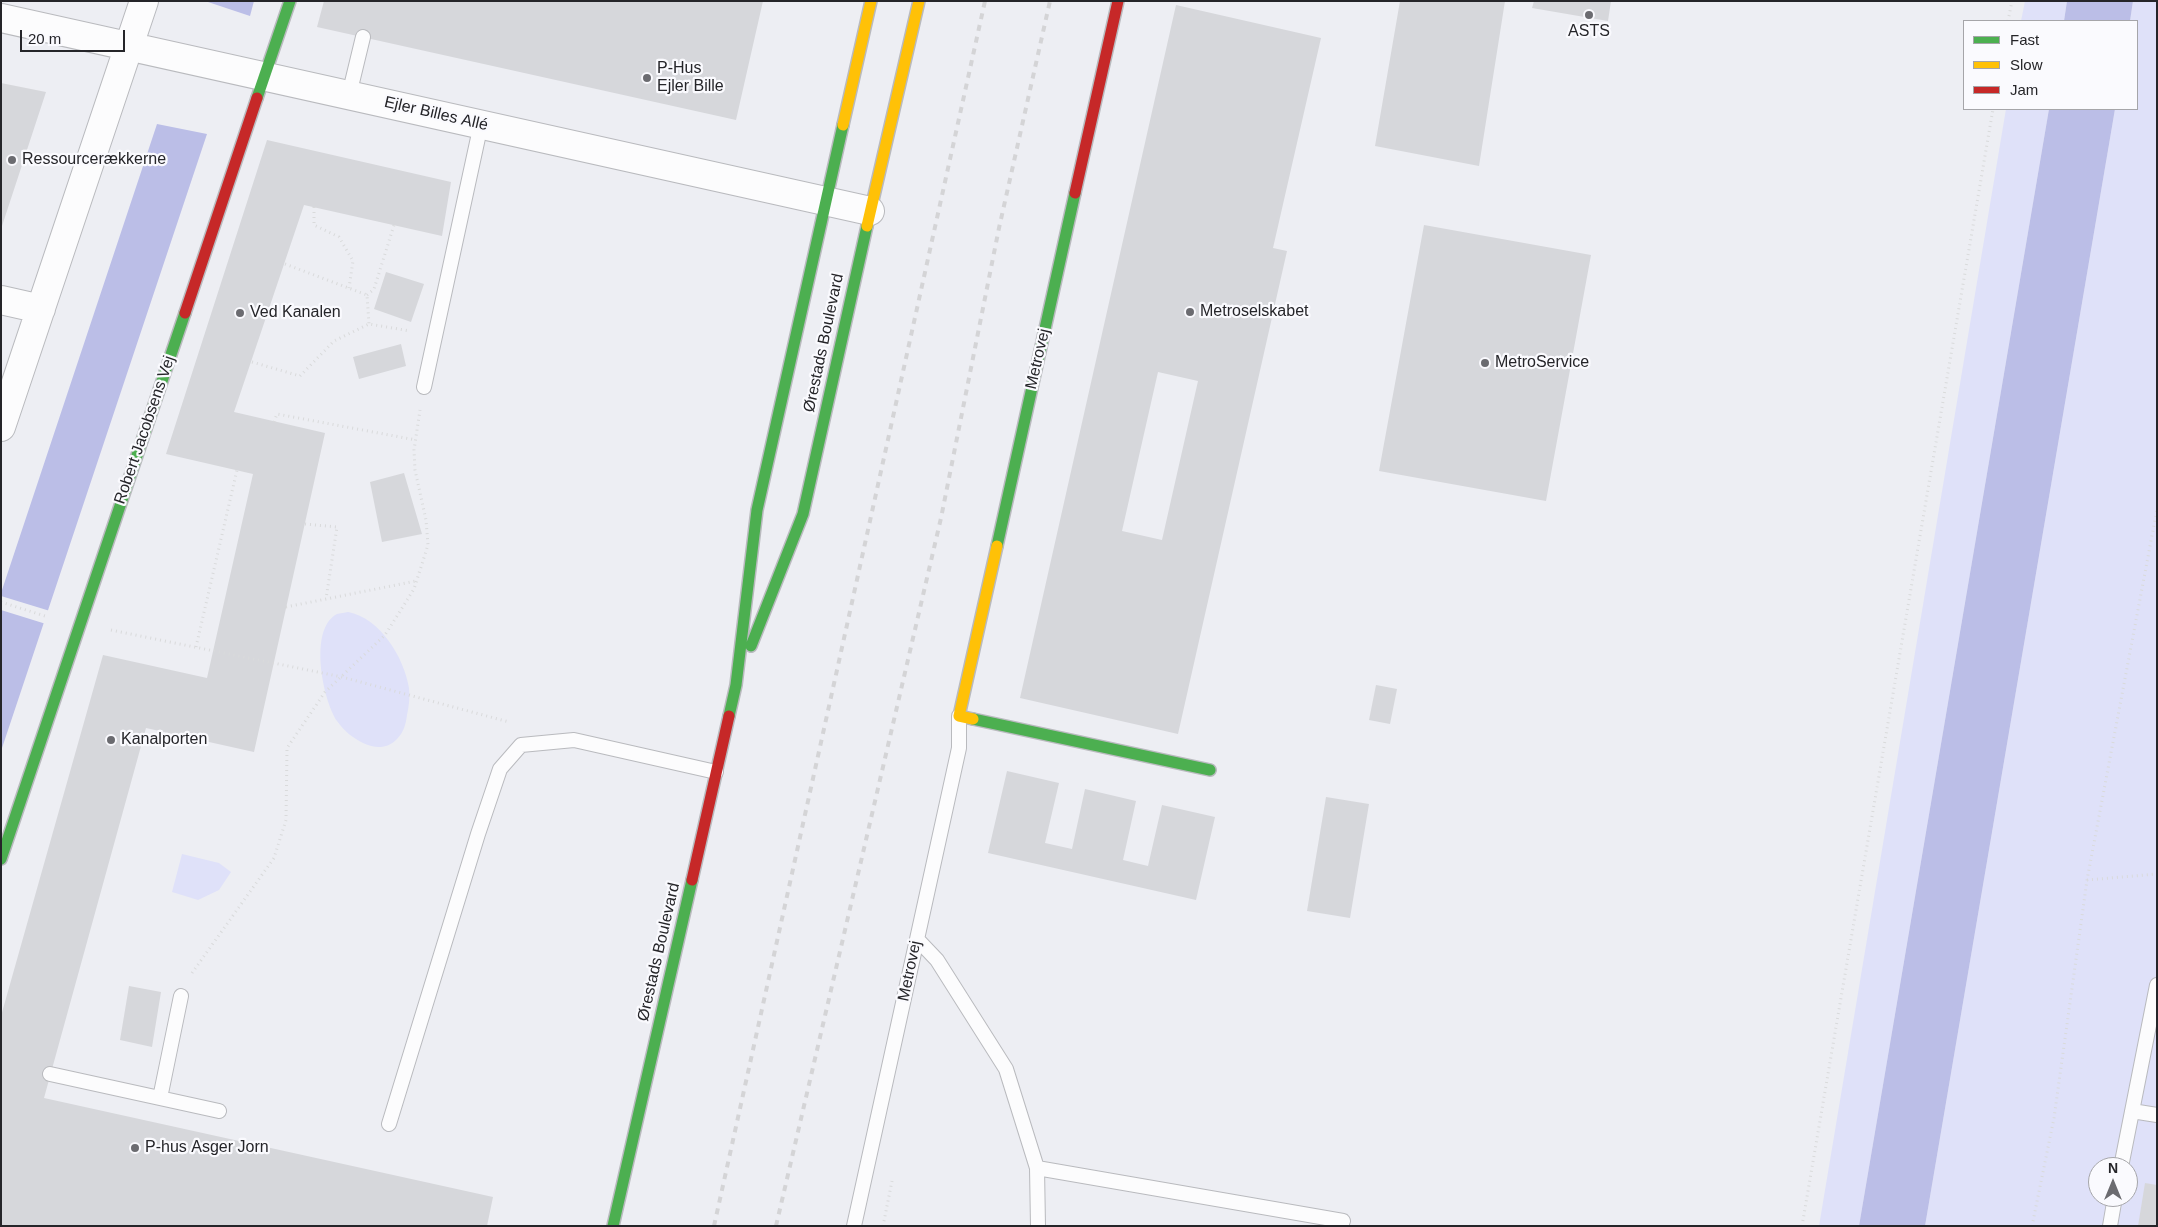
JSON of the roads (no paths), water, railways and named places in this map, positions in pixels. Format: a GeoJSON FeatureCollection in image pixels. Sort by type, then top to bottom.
{"type":"FeatureCollection","features":[{"type":"Feature","properties":{"kind":"street"},"geometry":{"type":"LineString","coordinates":[[1,426],[144,1]]}},
{"type":"Feature","properties":{"kind":"street","name":"Robert Jacobsens Vej"},"geometry":{"type":"LineString","coordinates":[[1,859],[79,623],[266,77],[290,1]]}},
{"type":"Feature","properties":{"kind":"street","name":"Ørestads Boulevard"},"geometry":{"type":"LineString","coordinates":[[613,1226],[736,685],[757,510],[870,1]]}},
{"type":"Feature","properties":{"kind":"street","name":"Ørestads Boulevard"},"geometry":{"type":"LineString","coordinates":[[736,685],[802,514],[919,1]]}},
{"type":"Feature","properties":{"kind":"street","name":"Metrovej"},"geometry":{"type":"LineString","coordinates":[[959,716],[1118,1]]}},
{"type":"Feature","properties":{"kind":"street","name":"Ejler Billes Allé"},"geometry":{"type":"LineString","coordinates":[[1,18],[870,211]]}},
{"type":"Feature","properties":{"kind":"street"},"geometry":{"type":"LineString","coordinates":[[1,300],[41,309]]}},
{"type":"Feature","properties":{"kind":"street"},"geometry":{"type":"LineString","coordinates":[[959,716],[1210,770]]}},
{"type":"Feature","properties":{"kind":"lane"},"geometry":{"type":"LineString","coordinates":[[349,95],[363,37]]}},
{"type":"Feature","properties":{"kind":"lane"},"geometry":{"type":"LineString","coordinates":[[424,388],[481,124]]}},
{"type":"Feature","properties":{"kind":"lane","name":"Metrovej"},"geometry":{"type":"LineString","coordinates":[[854,1226],[959,748],[959,716]]}},
{"type":"Feature","properties":{"kind":"lane"},"geometry":{"type":"LineString","coordinates":[[389,1124],[478,834],[500,769],[521,745],[574,740],[716,772]]}},
{"type":"Feature","properties":{"kind":"lane"},"geometry":{"type":"LineString","coordinates":[[917,939],[937,960],[1006,1069],[1037,1168],[1038,1226]]}},
{"type":"Feature","properties":{"kind":"lane"},"geometry":{"type":"LineString","coordinates":[[2123,1157],[2157,985]]}},
{"type":"Feature","properties":{"kind":"lane"},"geometry":{"type":"LineString","coordinates":[[160,1098],[182,996]]}},
{"type":"Feature","properties":{"kind":"lane"},"geometry":{"type":"LineString","coordinates":[[50,1074],[219,1111]]}},
{"type":"Feature","properties":{"kind":"lane"},"geometry":{"type":"LineString","coordinates":[[2132,1111],[2157,1115]]}},
{"type":"Feature","properties":{"kind":"lane"},"geometry":{"type":"LineString","coordinates":[[1037,1168],[1342,1221]]}},
{"type":"Feature","properties":{"kind":"lane"},"geometry":{"type":"LineString","coordinates":[[2110,1226],[2114,1207]]}},
{"type":"Feature","properties":{"kind":"water"},"geometry":{"type":"Polygon","coordinates":[[[205,1],[254,1],[250,16],[205,1]]]}},
{"type":"Feature","properties":{"kind":"water"},"geometry":{"type":"Polygon","coordinates":[[[2067,1],[2133,1],[2130,20],[2064,20],[2067,1]]]}},
{"type":"Feature","properties":{"kind":"water"},"geometry":{"type":"Polygon","coordinates":[[[2049,110],[2115,110],[1925,1226],[1859,1226],[2049,110]]]}},
{"type":"Feature","properties":{"kind":"water"},"geometry":{"type":"Polygon","coordinates":[[[157,124],[207,134],[1,751],[1,593],[157,124]]]}},
{"type":"Feature","properties":{"kind":"railway"},"geometry":{"type":"LineString","coordinates":[[714,1226],[985,1]]}},
{"type":"Feature","properties":{"kind":"railway"},"geometry":{"type":"LineString","coordinates":[[776,1226],[941,518],[999,228],[1050,1]]}},
{"type":"Feature","properties":{"kind":"place","name":"ASTS"},"geometry":{"type":"Point","coordinates":[1589,15]}},
{"type":"Feature","properties":{"kind":"place","name":"P-Hus Ejler Bille"},"geometry":{"type":"Point","coordinates":[647,78]}},
{"type":"Feature","properties":{"kind":"place","name":"Ressourcerækkerne"},"geometry":{"type":"Point","coordinates":[12,160]}},
{"type":"Feature","properties":{"kind":"place","name":"Metroselskabet"},"geometry":{"type":"Point","coordinates":[1190,312]}},
{"type":"Feature","properties":{"kind":"place","name":"Ved Kanalen"},"geometry":{"type":"Point","coordinates":[240,313]}},
{"type":"Feature","properties":{"kind":"place","name":"MetroService"},"geometry":{"type":"Point","coordinates":[1485,363]}},
{"type":"Feature","properties":{"kind":"place","name":"Kanalporten"},"geometry":{"type":"Point","coordinates":[111,740]}},
{"type":"Feature","properties":{"kind":"place","name":"P-hus Asger Jorn"},"geometry":{"type":"Point","coordinates":[135,1148]}}]}
